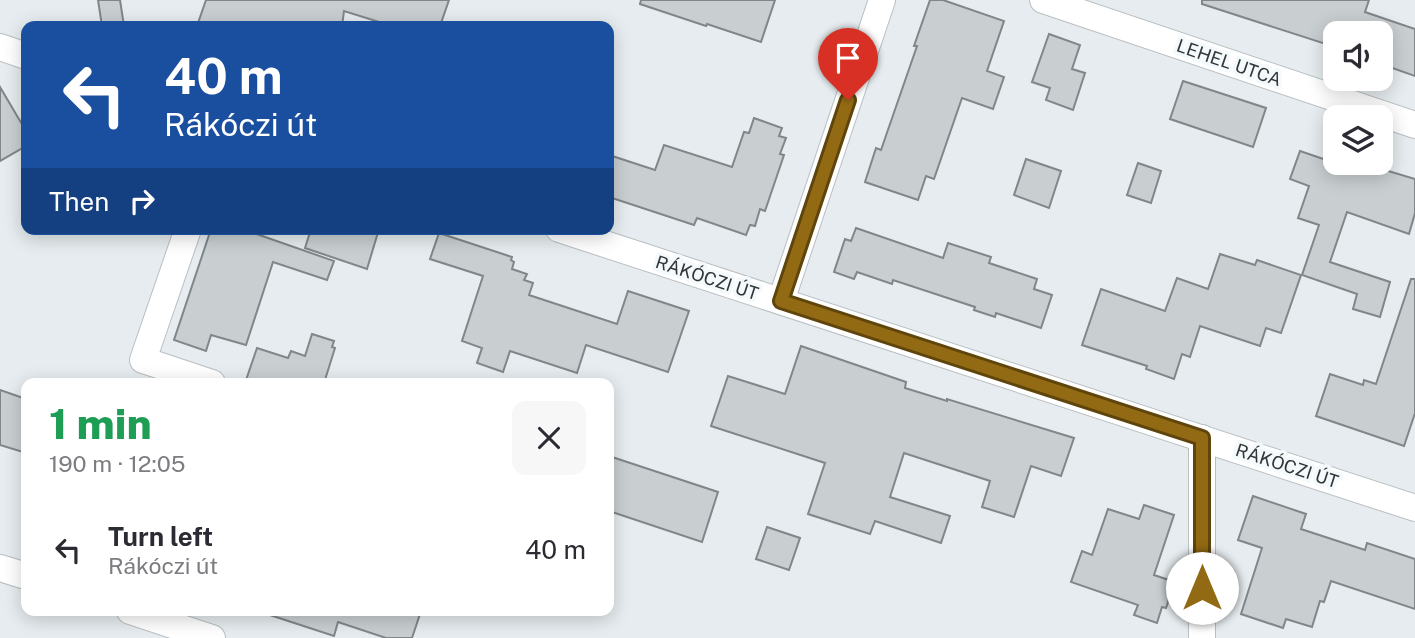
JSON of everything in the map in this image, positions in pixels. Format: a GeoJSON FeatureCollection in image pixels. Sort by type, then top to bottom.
{"type":"FeatureCollection","features":[{"type":"Feature","properties":{"kind":"street"},"geometry":{"type":"LineString","coordinates":[[781,301],[882,0]]}},
{"type":"Feature","properties":{"kind":"street","name":"LEHEL UTCA"},"geometry":{"type":"LineString","coordinates":[[1042,0],[1415,125]]}},
{"type":"Feature","properties":{"kind":"street"},"geometry":{"type":"LineString","coordinates":[[0,47],[21,54]]}},
{"type":"Feature","properties":{"kind":"street"},"geometry":{"type":"LineString","coordinates":[[186,235],[143,360],[197,378]]}},
{"type":"Feature","properties":{"kind":"street","name":"RÁKÓCZI ÚT"},"geometry":{"type":"LineString","coordinates":[[578,235],[1415,508]]}},
{"type":"Feature","properties":{"kind":"street"},"geometry":{"type":"LineString","coordinates":[[1202,438],[1202,638]]}},
{"type":"Feature","properties":{"kind":"street"},"geometry":{"type":"LineString","coordinates":[[0,568],[21,574]]}},
{"type":"Feature","properties":{"kind":"street"},"geometry":{"type":"LineString","coordinates":[[145,616],[212,638]]}},
{"type":"Feature","properties":{"kind":"building"},"geometry":{"type":"Polygon","coordinates":[[[98,0],[120,0],[123,21],[101,21],[98,0]]]}},
{"type":"Feature","properties":{"kind":"building"},"geometry":{"type":"Polygon","coordinates":[[[206,0],[449,0],[442,21],[376,21],[344,11],[343,21],[199,21],[206,0]]]}},
{"type":"Feature","properties":{"kind":"building"},"geometry":{"type":"Polygon","coordinates":[[[641,0],[775,0],[761,42],[640,4],[641,0]]]}},
{"type":"Feature","properties":{"kind":"building"},"geometry":{"type":"Polygon","coordinates":[[[930,0],[943,0],[1004,21],[987,71],[1004,77],[993,109],[962,98],[934,179],[926,176],[918,200],[865,182],[876,148],[881,150],[930,0]]]}},
{"type":"Feature","properties":{"kind":"building"},"geometry":{"type":"Polygon","coordinates":[[[1202,0],[1369,0],[1365,12],[1391,21],[1323,21],[1323,43],[1202,4],[1202,0]]]}},
{"type":"Feature","properties":{"kind":"building"},"geometry":{"type":"Polygon","coordinates":[[[1393,22],[1415,29],[1415,76],[1393,68],[1393,22]]]}},
{"type":"Feature","properties":{"kind":"building"},"geometry":{"type":"Polygon","coordinates":[[[1049,34],[1080,45],[1072,69],[1085,73],[1073,110],[1046,100],[1050,88],[1032,82],[1049,34]]]}},
{"type":"Feature","properties":{"kind":"building"},"geometry":{"type":"Polygon","coordinates":[[[1183,81],[1266,108],[1253,147],[1170,119],[1183,81]]]}},
{"type":"Feature","properties":{"kind":"building"},"geometry":{"type":"Polygon","coordinates":[[[0,87],[21,123],[21,149],[0,161],[0,87]]]}},
{"type":"Feature","properties":{"kind":"building"},"geometry":{"type":"Polygon","coordinates":[[[754,118],[782,128],[779,136],[786,138],[780,154],[784,155],[765,211],[760,209],[755,226],[750,225],[746,235],[697,218],[694,225],[614,199],[614,157],[655,170],[664,145],[732,167],[744,132],[749,133],[754,118]]]}},
{"type":"Feature","properties":{"kind":"building"},"geometry":{"type":"Polygon","coordinates":[[[1300,151],[1323,159],[1323,175],[1393,175],[1393,172],[1415,179],[1415,213],[1409,234],[1347,212],[1330,262],[1390,282],[1380,317],[1353,309],[1357,294],[1302,275],[1319,225],[1298,218],[1309,186],[1290,179],[1300,151]]]}},
{"type":"Feature","properties":{"kind":"building"},"geometry":{"type":"Polygon","coordinates":[[[1026,159],[1061,171],[1049,208],[1014,195],[1026,159]]]}},
{"type":"Feature","properties":{"kind":"building"},"geometry":{"type":"Polygon","coordinates":[[[1138,163],[1161,171],[1151,203],[1127,195],[1138,163]]]}},
{"type":"Feature","properties":{"kind":"building"},"geometry":{"type":"Polygon","coordinates":[[[856,228],[943,258],[948,243],[991,257],[989,263],[1037,279],[1034,289],[1052,295],[1041,328],[996,313],[995,317],[974,310],[975,307],[893,280],[892,284],[857,272],[854,279],[834,272],[845,239],[851,241],[856,228]]]}},
{"type":"Feature","properties":{"kind":"building"},"geometry":{"type":"Polygon","coordinates":[[[209,235],[259,235],[334,261],[327,280],[273,262],[246,345],[211,335],[206,351],[174,340],[209,235]]]}},
{"type":"Feature","properties":{"kind":"building"},"geometry":{"type":"Polygon","coordinates":[[[309,235],[377,235],[367,269],[305,248],[309,235]]]}},
{"type":"Feature","properties":{"kind":"building"},"geometry":{"type":"Polygon","coordinates":[[[438,235],[512,257],[512,269],[527,274],[524,280],[533,283],[529,295],[617,324],[628,291],[689,311],[668,372],[586,345],[577,373],[510,351],[503,372],[477,363],[482,348],[462,341],[483,276],[430,259],[438,235]]]}},
{"type":"Feature","properties":{"kind":"building"},"geometry":{"type":"Polygon","coordinates":[[[1220,254],[1255,265],[1257,260],[1301,275],[1281,333],[1266,328],[1260,346],[1200,326],[1190,357],[1182,354],[1174,379],[1146,369],[1147,366],[1082,345],[1101,289],[1165,311],[1177,278],[1208,289],[1220,254]]]}},
{"type":"Feature","properties":{"kind":"building"},"geometry":{"type":"Polygon","coordinates":[[[1411,279],[1415,279],[1415,413],[1404,446],[1316,416],[1330,374],[1363,385],[1364,380],[1376,384],[1411,279]]]}},
{"type":"Feature","properties":{"kind":"building"},"geometry":{"type":"Polygon","coordinates":[[[312,334],[334,341],[332,347],[335,348],[326,378],[247,378],[257,348],[288,358],[291,351],[305,356],[312,334]]]}},
{"type":"Feature","properties":{"kind":"building"},"geometry":{"type":"Polygon","coordinates":[[[801,346],[906,382],[905,388],[1074,438],[1061,476],[1031,466],[1014,517],[982,507],[990,481],[904,453],[890,497],[950,516],[941,543],[875,521],[870,534],[808,514],[825,463],[711,426],[728,376],[785,394],[801,346]]]}},
{"type":"Feature","properties":{"kind":"building"},"geometry":{"type":"Polygon","coordinates":[[[0,390],[21,397],[21,451],[0,445],[0,390]]]}},
{"type":"Feature","properties":{"kind":"building"},"geometry":{"type":"Polygon","coordinates":[[[614,458],[718,492],[702,542],[614,513],[614,458]]]}},
{"type":"Feature","properties":{"kind":"building"},"geometry":{"type":"Polygon","coordinates":[[[1253,496],[1306,514],[1301,529],[1365,550],[1367,543],[1415,559],[1415,609],[1331,581],[1324,602],[1320,601],[1312,627],[1286,619],[1283,628],[1241,614],[1262,548],[1238,540],[1253,496]]]}},
{"type":"Feature","properties":{"kind":"building"},"geometry":{"type":"Polygon","coordinates":[[[1144,505],[1174,515],[1154,575],[1175,582],[1166,608],[1162,607],[1157,623],[1134,615],[1138,605],[1071,582],[1082,551],[1092,555],[1108,509],[1139,519],[1144,505]]]}},
{"type":"Feature","properties":{"kind":"building"},"geometry":{"type":"Polygon","coordinates":[[[767,527],[800,538],[789,570],[756,559],[767,527]]]}},
{"type":"Feature","properties":{"kind":"building"},"geometry":{"type":"Polygon","coordinates":[[[273,616],[419,616],[412,638],[386,638],[338,622],[334,636],[273,616]]]}},
{"type":"Feature","properties":{"kind":"route"},"geometry":{"type":"LineString","coordinates":[[848,100],[781,301],[1202,438],[1202,588]]}}]}
